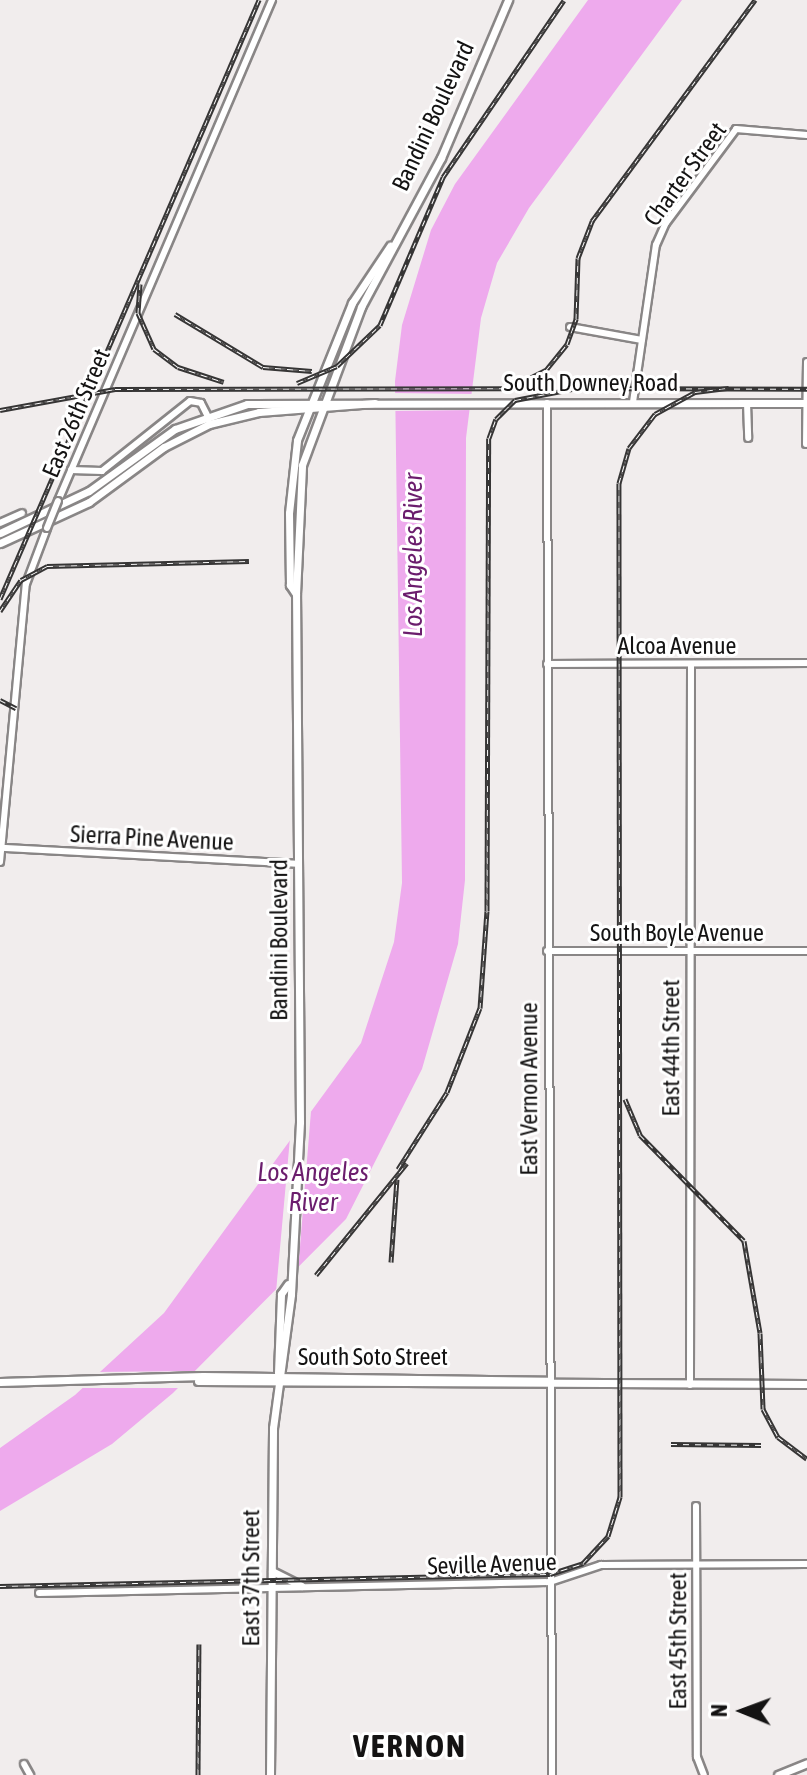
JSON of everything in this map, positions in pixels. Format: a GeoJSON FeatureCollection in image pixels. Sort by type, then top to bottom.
{"type":"FeatureCollection","features":[{"type":"Feature","properties":{"kind":"main road","name":"Bandini Boulevard"},"geometry":{"type":"LineString","coordinates":[[296,594],[290,585],[290,482],[308,410],[352,303],[390,246],[441,158],[508,0]]}},
{"type":"Feature","properties":{"kind":"main road","name":"Bandini Boulevard"},"geometry":{"type":"LineString","coordinates":[[277,1379],[284,1367],[300,1122],[296,594],[302,465],[322,401],[390,246]]}},
{"type":"Feature","properties":{"kind":"main road"},"geometry":{"type":"LineString","coordinates":[[328,388],[343,401]]}},
{"type":"Feature","properties":{"kind":"main road","name":"South Downey Road"},"geometry":{"type":"LineString","coordinates":[[0,533],[80,496],[175,429],[207,415],[259,403],[807,403]]}},
{"type":"Feature","properties":{"kind":"main road","name":"South Downey Road"},"geometry":{"type":"LineString","coordinates":[[0,543],[89,502],[194,430],[245,414],[375,403]]}},
{"type":"Feature","properties":{"kind":"main road","name":"South Soto Street"},"geometry":{"type":"LineString","coordinates":[[0,1382],[277,1379],[807,1384]]}},
{"type":"Feature","properties":{"kind":"main road","name":"East 37th Street"},"geometry":{"type":"LineString","coordinates":[[270,1775],[271,1569],[277,1379]]}},
{"type":"Feature","properties":{"kind":"main road"},"geometry":{"type":"LineString","coordinates":[[271,1569],[301,1586]]}},
{"type":"Feature","properties":{"kind":"main road"},"geometry":{"type":"LineString","coordinates":[[778,1775],[807,1763]]}},
{"type":"Feature","properties":{"kind":"street","name":"East 26th Street"},"geometry":{"type":"LineString","coordinates":[[0,862],[4,848],[26,584],[76,457],[272,0]]}},
{"type":"Feature","properties":{"kind":"street","name":"Charter Street"},"geometry":{"type":"LineString","coordinates":[[633,402],[656,245],[732,132],[742,126],[807,135]]}},
{"type":"Feature","properties":{"kind":"street"},"geometry":{"type":"LineString","coordinates":[[570,327],[642,340]]}},
{"type":"Feature","properties":{"kind":"street"},"geometry":{"type":"LineString","coordinates":[[806,444],[807,362]]}},
{"type":"Feature","properties":{"kind":"street","name":"South Downey Road"},"geometry":{"type":"LineString","coordinates":[[87,475],[115,463],[190,401],[201,403],[207,415]]}},
{"type":"Feature","properties":{"kind":"street","name":"East Vernon Avenue"},"geometry":{"type":"LineString","coordinates":[[547,403],[548,1381],[552,1775]]}},
{"type":"Feature","properties":{"kind":"street"},"geometry":{"type":"LineString","coordinates":[[747,403],[748,438]]}},
{"type":"Feature","properties":{"kind":"street"},"geometry":{"type":"LineString","coordinates":[[76,457],[87,475]]}},
{"type":"Feature","properties":{"kind":"street"},"geometry":{"type":"LineString","coordinates":[[71,470],[87,475]]}},
{"type":"Feature","properties":{"kind":"street"},"geometry":{"type":"LineString","coordinates":[[0,523],[22,513]]}},
{"type":"Feature","properties":{"kind":"street","name":"Alcoa Avenue"},"geometry":{"type":"LineString","coordinates":[[547,664],[807,663]]}},
{"type":"Feature","properties":{"kind":"street","name":"East 44th Street"},"geometry":{"type":"LineString","coordinates":[[690,1385],[691,664]]}},
{"type":"Feature","properties":{"kind":"street","name":"Sierra Pine Avenue"},"geometry":{"type":"LineString","coordinates":[[4,848],[299,864]]}},
{"type":"Feature","properties":{"kind":"street","name":"South Boyle Avenue"},"geometry":{"type":"LineString","coordinates":[[547,951],[807,951]]}},
{"type":"Feature","properties":{"kind":"street","name":"East 45th Street"},"geometry":{"type":"LineString","coordinates":[[696,1506],[697,1757],[704,1775]]}},
{"type":"Feature","properties":{"kind":"street","name":"Seville Avenue"},"geometry":{"type":"LineString","coordinates":[[39,1593],[550,1582],[601,1565],[807,1564]]}},
{"type":"Feature","properties":{"kind":"street"},"geometry":{"type":"LineString","coordinates":[[24,1764],[30,1775]]}},
{"type":"Feature","properties":{"kind":"water","name":"Los Angeles River"},"geometry":{"type":"Polygon","coordinates":[[[588,0],[682,0],[529,208],[497,263],[481,318],[466,438],[465,880],[458,944],[422,1069],[346,1219],[173,1393],[112,1444],[0,1511],[0,1448],[75,1395],[164,1313],[361,1043],[394,942],[402,883],[395,381],[402,325],[431,230],[455,184],[588,0]]]}},
{"type":"Feature","properties":{"kind":"pier"},"geometry":{"type":"Polygon","coordinates":[[[392,393],[474,394],[473,410],[392,411],[392,393]]]}},
{"type":"Feature","properties":{"kind":"pier"},"geometry":{"type":"Polygon","coordinates":[[[311,1111],[298,1271],[276,1292],[290,1138],[311,1111]]]}},
{"type":"Feature","properties":{"kind":"pier"},"geometry":{"type":"Polygon","coordinates":[[[198,1371],[183,1388],[76,1388],[94,1372],[198,1371]]]}},
{"type":"Feature","properties":{"kind":"railway"},"geometry":{"type":"LineString","coordinates":[[0,599],[259,0]]}},
{"type":"Feature","properties":{"kind":"railway"},"geometry":{"type":"LineString","coordinates":[[297,383],[337,366],[380,325],[443,177],[564,0]]}},
{"type":"Feature","properties":{"kind":"railway"},"geometry":{"type":"LineString","coordinates":[[518,384],[546,370],[567,344],[576,319],[578,258],[592,221],[755,0]]}},
{"type":"Feature","properties":{"kind":"railway"},"geometry":{"type":"LineString","coordinates":[[140,284],[138,313],[154,349],[178,367],[224,382]]}},
{"type":"Feature","properties":{"kind":"railway"},"geometry":{"type":"LineString","coordinates":[[175,314],[263,367],[312,371]]}},
{"type":"Feature","properties":{"kind":"railway"},"geometry":{"type":"LineString","coordinates":[[0,410],[115,389],[534,388]]}},
{"type":"Feature","properties":{"kind":"railway"},"geometry":{"type":"LineString","coordinates":[[566,388],[807,389]]}},
{"type":"Feature","properties":{"kind":"railway"},"geometry":{"type":"LineString","coordinates":[[398,1169],[447,1092],[480,1008],[487,911],[489,438],[496,419],[515,400],[577,388]]}},
{"type":"Feature","properties":{"kind":"railway"},"geometry":{"type":"LineString","coordinates":[[0,1586],[550,1574],[583,1563],[608,1536],[620,1497],[619,483],[629,448],[655,414],[695,392],[729,388]]}},
{"type":"Feature","properties":{"kind":"railway"},"geometry":{"type":"LineString","coordinates":[[0,611],[21,580],[47,566],[249,561]]}},
{"type":"Feature","properties":{"kind":"railway"},"geometry":{"type":"LineString","coordinates":[[0,700],[16,708]]}},
{"type":"Feature","properties":{"kind":"railway"},"geometry":{"type":"LineString","coordinates":[[625,1099],[640,1135],[744,1241],[760,1333],[763,1409],[778,1437],[807,1459]]}},
{"type":"Feature","properties":{"kind":"railway"},"geometry":{"type":"LineString","coordinates":[[316,1275],[407,1163]]}},
{"type":"Feature","properties":{"kind":"railway"},"geometry":{"type":"LineString","coordinates":[[391,1262],[397,1179]]}},
{"type":"Feature","properties":{"kind":"railway"},"geometry":{"type":"LineString","coordinates":[[671,1444],[761,1445]]}},
{"type":"Feature","properties":{"kind":"railway"},"geometry":{"type":"LineString","coordinates":[[198,1775],[199,1644]]}},
{"type":"Feature","properties":{"kind":"district","name":"VERNON"},"geometry":{"type":"Point","coordinates":[410,1746]}}]}
